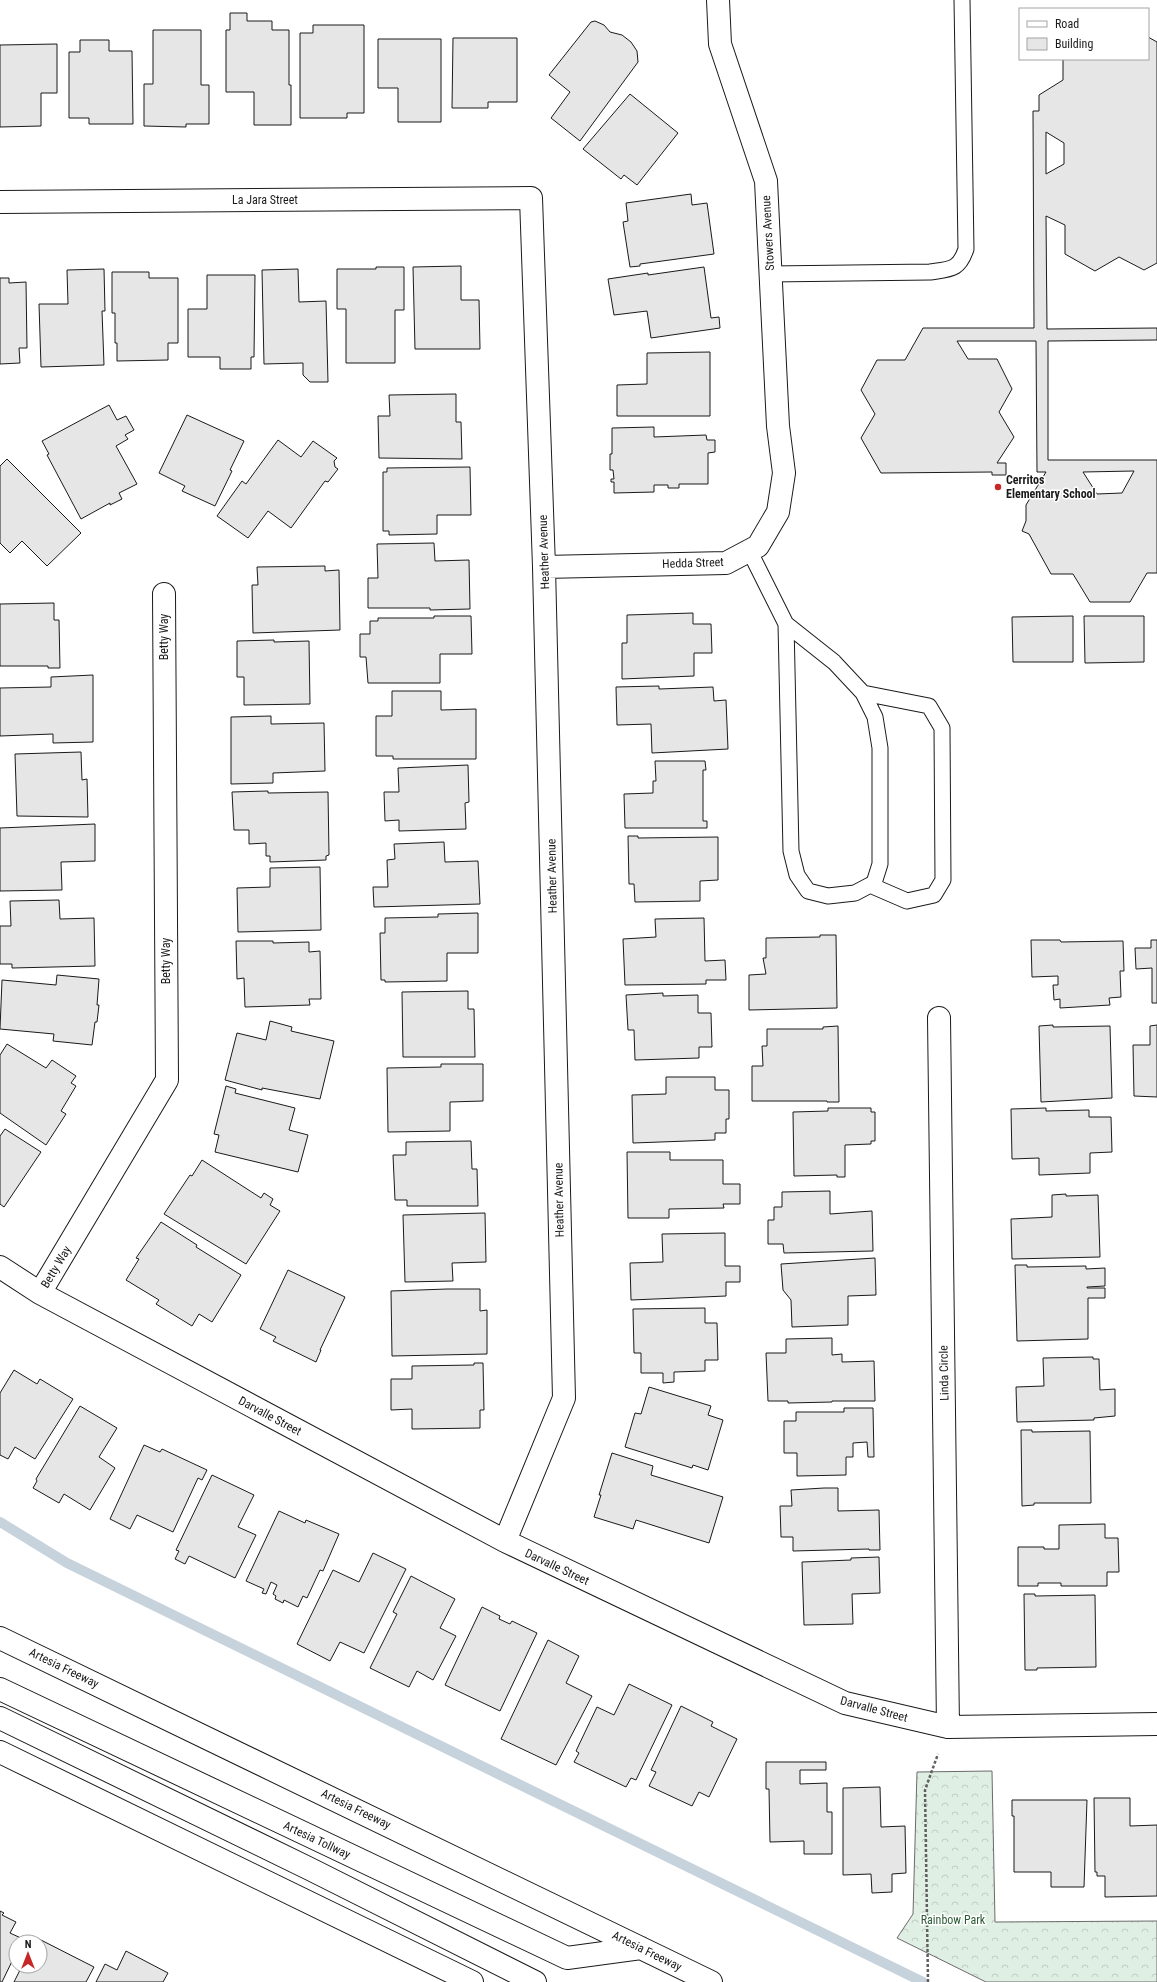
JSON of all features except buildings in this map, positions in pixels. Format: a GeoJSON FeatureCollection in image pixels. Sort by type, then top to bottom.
{"type":"FeatureCollection","features":[{"type":"Feature","properties":{"kind":"main road","name":"Stowers Avenue"},"geometry":{"type":"LineString","coordinates":[[718,0],[720,44],[766,181],[778,426],[784,473]]}},
{"type":"Feature","properties":{"kind":"main road","name":"La Jara Street"},"geometry":{"type":"LineString","coordinates":[[0,202],[531,198]]}},
{"type":"Feature","properties":{"kind":"main road","name":"Heather Avenue"},"geometry":{"type":"LineString","coordinates":[[504,1542],[564,1398],[544,567],[531,198]]}},
{"type":"Feature","properties":{"kind":"main road","name":"Hedda Street"},"geometry":{"type":"LineString","coordinates":[[544,567],[726,563],[758,546],[778,512],[784,473]]}},
{"type":"Feature","properties":{"kind":"main road","name":"Betty Way"},"geometry":{"type":"LineString","coordinates":[[40,1293],[167,1080],[164,594]]}},
{"type":"Feature","properties":{"kind":"main road","name":"Linda Circle"},"geometry":{"type":"LineString","coordinates":[[940,1018],[948,1727]]}},
{"type":"Feature","properties":{"kind":"main road","name":"Darvalle Street"},"geometry":{"type":"LineString","coordinates":[[0,1267],[40,1293],[504,1542],[845,1703],[948,1727],[1157,1724]]}},
{"type":"Feature","properties":{"kind":"main road","name":"Artesia Freeway"},"geometry":{"type":"LineString","coordinates":[[0,1638],[711,1982]]}},
{"type":"Feature","properties":{"kind":"main road","name":"Artesia Tollway"},"geometry":{"type":"LineString","coordinates":[[0,1689],[567,1958],[641,1948]]}},
{"type":"Feature","properties":{"kind":"main road"},"geometry":{"type":"LineString","coordinates":[[0,1718],[310,1869],[535,1982]]}},
{"type":"Feature","properties":{"kind":"main road"},"geometry":{"type":"LineString","coordinates":[[0,1752],[472,1982]]}},
{"type":"Feature","properties":{"kind":"lane"},"geometry":{"type":"LineString","coordinates":[[770,274],[930,272],[949,269],[962,261],[966,249],[962,0]]}},
{"type":"Feature","properties":{"kind":"lane"},"geometry":{"type":"LineString","coordinates":[[749,550],[786,624],[834,662],[863,693],[875,717],[880,748],[880,864],[874,883],[855,894],[828,896],[808,891],[797,875],[791,851],[786,624]]}},
{"type":"Feature","properties":{"kind":"lane"},"geometry":{"type":"LineString","coordinates":[[863,693],[929,706],[942,728],[943,880],[934,894],[907,900],[870,885]]}},
{"type":"Feature","properties":{"kind":"path"},"geometry":{"type":"LineString","coordinates":[[928,1982],[925,1790],[948,1727]]}},
{"type":"Feature","properties":{"kind":"green space","name":"Rainbow Park"},"geometry":{"type":"Polygon","coordinates":[[[992,1771],[995,1922],[1157,1921],[1157,1982],[986,1982],[897,1938],[913,1914],[917,1772],[992,1771]]]}},
{"type":"Feature","properties":{"kind":"waterway"},"geometry":{"type":"LineString","coordinates":[[0,1522],[67,1563],[923,1982]]}},
{"type":"Feature","properties":{"kind":"place","name":"Cerritos Elementary School"},"geometry":{"type":"Point","coordinates":[998,487]}}]}
